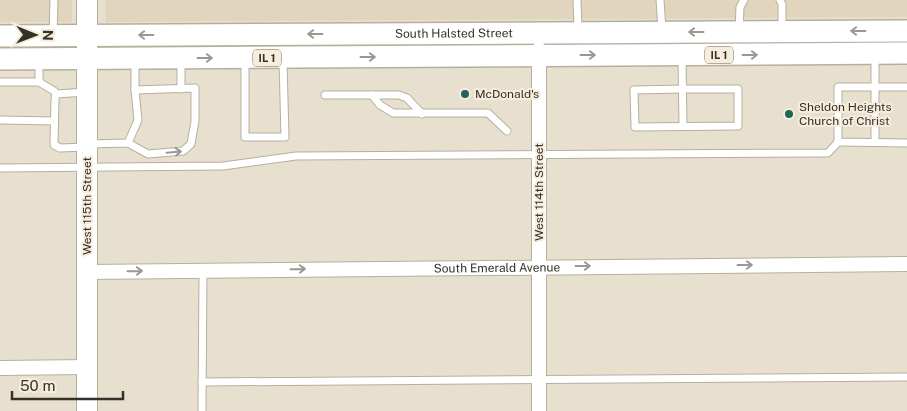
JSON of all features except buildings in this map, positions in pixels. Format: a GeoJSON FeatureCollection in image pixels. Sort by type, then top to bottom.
{"type":"FeatureCollection","features":[{"type":"Feature","properties":{"kind":"main road","name":"South Halsted Street"},"geometry":{"type":"LineString","coordinates":[[0,36],[907,31]]}},
{"type":"Feature","properties":{"kind":"main road","name":"South Halsted Street"},"geometry":{"type":"LineString","coordinates":[[0,59],[907,53]]}},
{"type":"Feature","properties":{"kind":"street","name":"West 115th Street"},"geometry":{"type":"LineString","coordinates":[[87,0],[87,411]]}},
{"type":"Feature","properties":{"kind":"street","name":"West 114th Street"},"geometry":{"type":"LineString","coordinates":[[539,32],[539,411]]}},
{"type":"Feature","properties":{"kind":"street","name":"South Emerald Avenue"},"geometry":{"type":"LineString","coordinates":[[87,272],[907,264]]}},
{"type":"Feature","properties":{"kind":"street"},"geometry":{"type":"LineString","coordinates":[[0,368],[87,367]]}},
{"type":"Feature","properties":{"kind":"lane"},"geometry":{"type":"LineString","coordinates":[[53,36],[54,0]]}},
{"type":"Feature","properties":{"kind":"lane"},"geometry":{"type":"LineString","coordinates":[[577,0],[578,32]]}},
{"type":"Feature","properties":{"kind":"lane"},"geometry":{"type":"LineString","coordinates":[[660,0],[662,32]]}},
{"type":"Feature","properties":{"kind":"lane"},"geometry":{"type":"LineString","coordinates":[[740,32],[740,7],[744,0]]}},
{"type":"Feature","properties":{"kind":"lane"},"geometry":{"type":"LineString","coordinates":[[780,0],[782,4],[782,31]]}},
{"type":"Feature","properties":{"kind":"lane"},"geometry":{"type":"LineString","coordinates":[[875,54],[876,142]]}},
{"type":"Feature","properties":{"kind":"lane"},"geometry":{"type":"LineString","coordinates":[[682,55],[683,126]]}},
{"type":"Feature","properties":{"kind":"lane"},"geometry":{"type":"LineString","coordinates":[[128,143],[138,120],[135,90],[135,58]]}},
{"type":"Feature","properties":{"kind":"lane"},"geometry":{"type":"LineString","coordinates":[[181,58],[182,89]]}},
{"type":"Feature","properties":{"kind":"lane"},"geometry":{"type":"LineString","coordinates":[[244,58],[245,137],[285,138],[282,58]]}},
{"type":"Feature","properties":{"kind":"lane"},"geometry":{"type":"LineString","coordinates":[[39,59],[39,82]]}},
{"type":"Feature","properties":{"kind":"lane"},"geometry":{"type":"LineString","coordinates":[[0,82],[39,82],[56,94],[87,92]]}},
{"type":"Feature","properties":{"kind":"lane"},"geometry":{"type":"LineString","coordinates":[[0,168],[223,166],[296,156],[828,153],[838,142],[838,87],[907,87]]}},
{"type":"Feature","properties":{"kind":"lane"},"geometry":{"type":"LineString","coordinates":[[56,94],[54,99],[54,142],[57,147],[128,143],[148,154],[183,151],[191,144],[195,121],[195,88],[135,90]]}},
{"type":"Feature","properties":{"kind":"lane"},"geometry":{"type":"LineString","coordinates":[[683,89],[738,89],[738,126],[635,127],[634,90],[683,89]]}},
{"type":"Feature","properties":{"kind":"lane"},"geometry":{"type":"LineString","coordinates":[[325,95],[400,95],[407,98],[422,114]]}},
{"type":"Feature","properties":{"kind":"lane"},"geometry":{"type":"LineString","coordinates":[[372,96],[380,105],[393,113],[488,113],[507,131]]}},
{"type":"Feature","properties":{"kind":"lane"},"geometry":{"type":"LineString","coordinates":[[0,120],[54,121]]}},
{"type":"Feature","properties":{"kind":"lane"},"geometry":{"type":"LineString","coordinates":[[838,142],[907,143]]}},
{"type":"Feature","properties":{"kind":"lane"},"geometry":{"type":"LineString","coordinates":[[202,411],[203,270]]}},
{"type":"Feature","properties":{"kind":"lane"},"geometry":{"type":"LineString","coordinates":[[202,382],[907,377]]}},
{"type":"Feature","properties":{"kind":"shaded area"},"geometry":{"type":"Polygon","coordinates":[[[0,0],[72,0],[72,22],[0,22],[0,0]]]}},
{"type":"Feature","properties":{"kind":"shaded area"},"geometry":{"type":"Polygon","coordinates":[[[105,0],[907,0],[907,17],[106,22],[105,0]]]}},
{"type":"Feature","properties":{"kind":"place","name":"McDonald's"},"geometry":{"type":"Point","coordinates":[465,94]}},
{"type":"Feature","properties":{"kind":"place","name":"Sheldon Heights Church of Christ"},"geometry":{"type":"Point","coordinates":[789,114]}}]}
